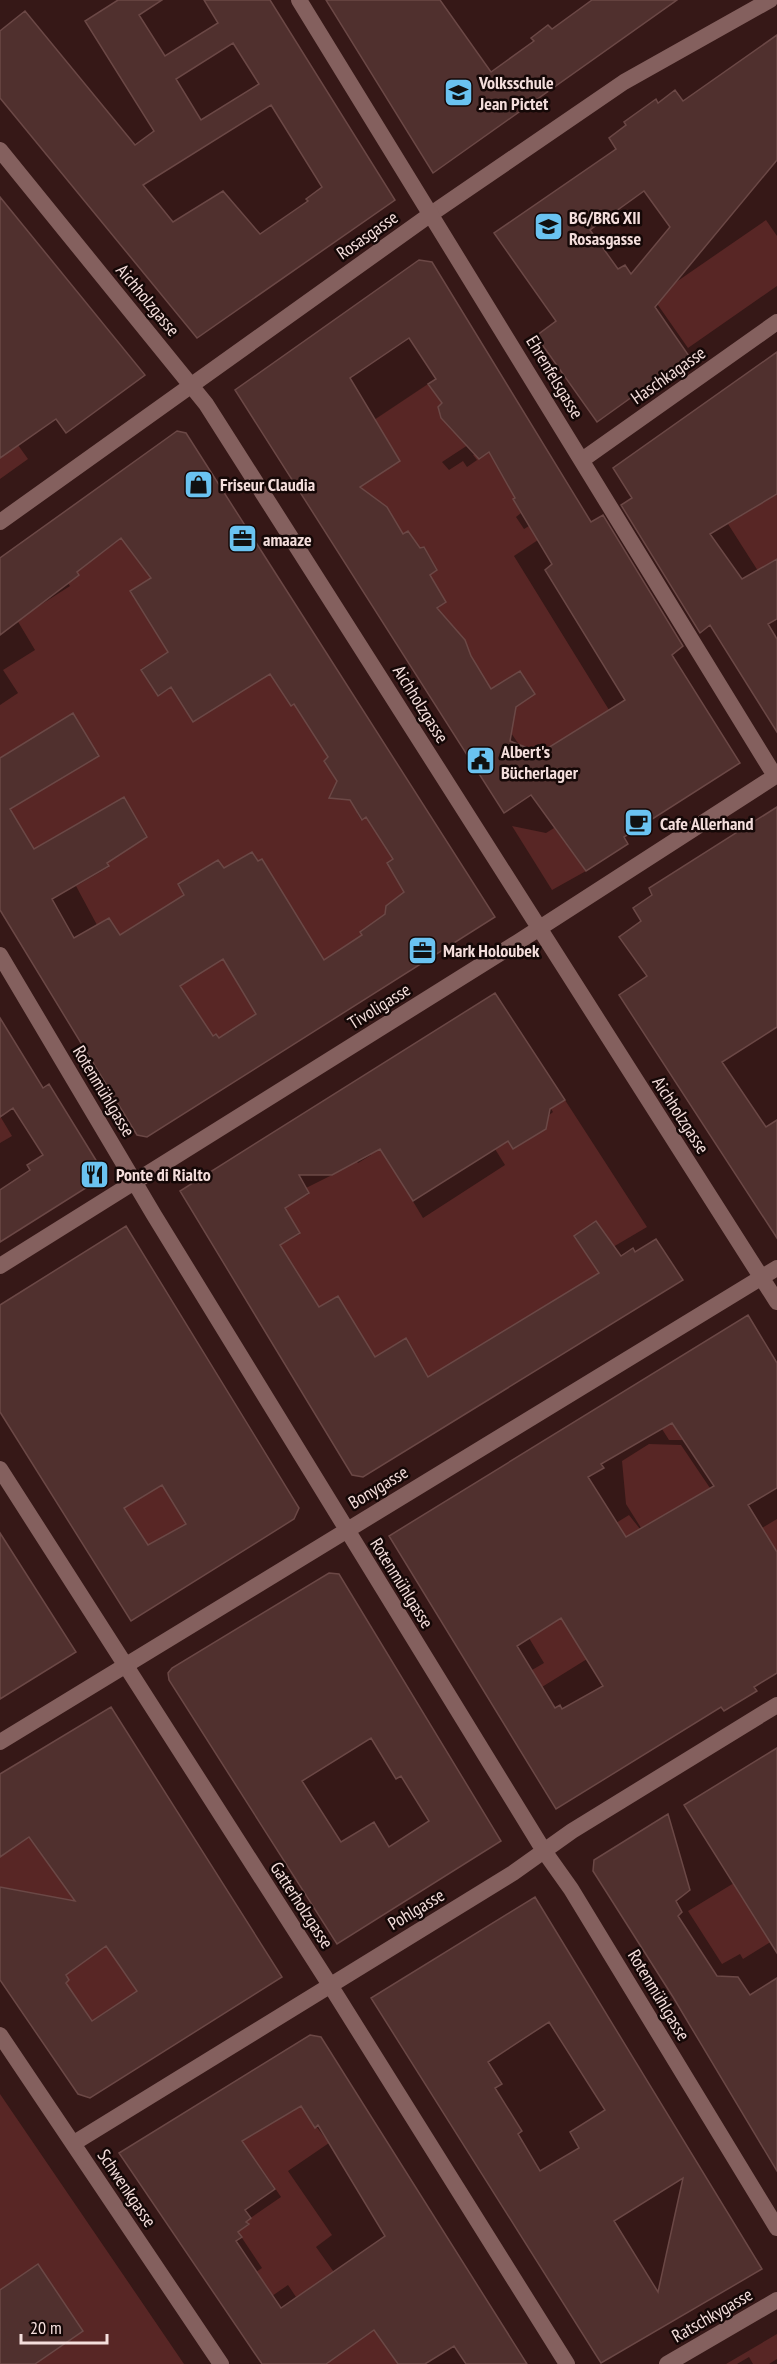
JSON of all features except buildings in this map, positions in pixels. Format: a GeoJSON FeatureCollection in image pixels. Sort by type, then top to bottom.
{"type":"FeatureCollection","features":[{"type":"Feature","properties":{"kind":"street","name":"Ehrenfelsgasse"},"geometry":{"type":"LineString","coordinates":[[300,0],[776,775]]}},
{"type":"Feature","properties":{"kind":"street","name":"Rosasgasse"},"geometry":{"type":"LineString","coordinates":[[0,522],[431,214],[624,82],[770,0]]}},
{"type":"Feature","properties":{"kind":"street","name":"Aichholzgasse"},"geometry":{"type":"LineString","coordinates":[[0,150],[192,384],[777,1302]]}},
{"type":"Feature","properties":{"kind":"street","name":"Haschkagasse"},"geometry":{"type":"LineString","coordinates":[[582,460],[777,322]]}},
{"type":"Feature","properties":{"kind":"street","name":"Tivoligasse"},"geometry":{"type":"LineString","coordinates":[[0,1266],[539,928],[776,775]]}},
{"type":"Feature","properties":{"kind":"street","name":"Rotenmühlgasse"},"geometry":{"type":"LineString","coordinates":[[0,954],[346,1530],[543,1851],[571,1888],[777,2228]]}},
{"type":"Feature","properties":{"kind":"street","name":"Bonygasse"},"geometry":{"type":"LineString","coordinates":[[0,1742],[777,1268]]}},
{"type":"Feature","properties":{"kind":"street","name":"Gatterholzgasse"},"geometry":{"type":"LineString","coordinates":[[0,1469],[330,1985],[567,2364]]}},
{"type":"Feature","properties":{"kind":"street","name":"Pohlgasse"},"geometry":{"type":"LineString","coordinates":[[74,2143],[513,1873],[543,1851],[777,1705]]}},
{"type":"Feature","properties":{"kind":"street","name":"Schwenkgasse"},"geometry":{"type":"LineString","coordinates":[[0,2035],[221,2364]]}},
{"type":"Feature","properties":{"kind":"street","name":"Ratschkygasse"},"geometry":{"type":"LineString","coordinates":[[667,2364],[777,2300]]}},
{"type":"Feature","properties":{"kind":"shaded area"},"geometry":{"type":"Polygon","coordinates":[[[766,220],[777,236],[777,286],[688,348],[653,298],[766,220]]]}},
{"type":"Feature","properties":{"kind":"shaded area"},"geometry":{"type":"Polygon","coordinates":[[[428,384],[442,403],[438,407],[442,418],[468,445],[442,462],[449,470],[463,461],[467,467],[477,460],[473,455],[486,447],[515,498],[513,499],[521,513],[516,517],[524,529],[529,526],[538,540],[514,556],[622,731],[619,783],[583,726],[538,755],[530,749],[524,752],[507,727],[511,710],[534,694],[520,671],[486,692],[465,641],[434,611],[446,602],[428,576],[437,569],[424,547],[420,548],[408,531],[403,534],[361,492],[362,486],[400,461],[374,420],[428,384]]]}},
{"type":"Feature","properties":{"kind":"shaded area"},"geometry":{"type":"Polygon","coordinates":[[[18,445],[28,459],[0,479],[0,458],[18,445]]]}},
{"type":"Feature","properties":{"kind":"shaded area"},"geometry":{"type":"Polygon","coordinates":[[[777,494],[777,559],[758,571],[728,524],[777,494]]]}},
{"type":"Feature","properties":{"kind":"shaded area"},"geometry":{"type":"Polygon","coordinates":[[[141,523],[151,578],[130,592],[168,652],[141,669],[158,696],[236,646],[253,648],[296,703],[328,757],[324,761],[328,768],[333,765],[362,810],[357,813],[361,820],[366,817],[416,894],[386,906],[385,914],[360,932],[362,935],[256,1014],[219,1038],[216,1034],[203,1042],[204,1022],[180,986],[223,959],[258,861],[252,852],[224,868],[218,860],[178,884],[184,895],[120,935],[109,918],[97,925],[76,886],[109,867],[107,863],[147,837],[124,797],[45,842],[36,853],[10,809],[99,756],[73,713],[0,758],[0,705],[18,693],[3,670],[35,650],[17,620],[70,586],[68,583],[79,575],[77,572],[141,523]]]}},
{"type":"Feature","properties":{"kind":"shaded area"},"geometry":{"type":"Polygon","coordinates":[[[512,826],[546,833],[554,828],[586,871],[552,890],[512,826]]]}},
{"type":"Feature","properties":{"kind":"shaded area"},"geometry":{"type":"Polygon","coordinates":[[[565,1100],[647,1227],[613,1247],[596,1221],[574,1237],[600,1274],[423,1380],[405,1339],[374,1357],[338,1296],[314,1310],[306,1287],[249,1205],[293,1197],[297,1201],[309,1194],[306,1188],[332,1175],[354,1158],[358,1163],[371,1155],[368,1150],[378,1143],[423,1218],[505,1165],[495,1149],[508,1141],[545,1129],[549,1115],[553,1112],[551,1109],[565,1100]],[[291,1218],[272,1230],[281,1245],[300,1234],[291,1218]]]}},
{"type":"Feature","properties":{"kind":"shaded area"},"geometry":{"type":"Polygon","coordinates":[[[0,1116],[12,1136],[0,1143],[0,1116]]]}},
{"type":"Feature","properties":{"kind":"shaded area"},"geometry":{"type":"Polygon","coordinates":[[[677,1419],[704,1425],[683,1440],[669,1440],[662,1429],[677,1419]]]}},
{"type":"Feature","properties":{"kind":"shaded area"},"geometry":{"type":"Polygon","coordinates":[[[649,1444],[681,1445],[710,1488],[641,1528],[626,1504],[622,1461],[649,1444]]]}},
{"type":"Feature","properties":{"kind":"shaded area"},"geometry":{"type":"Polygon","coordinates":[[[162,1485],[188,1527],[177,1529],[144,1547],[136,1526],[121,1510],[162,1485]]]}},
{"type":"Feature","properties":{"kind":"shaded area"},"geometry":{"type":"Polygon","coordinates":[[[629,1515],[640,1529],[656,1586],[616,1523],[629,1515]]]}},
{"type":"Feature","properties":{"kind":"shaded area"},"geometry":{"type":"Polygon","coordinates":[[[777,1519],[777,1552],[762,1528],[777,1519]]]}},
{"type":"Feature","properties":{"kind":"shaded area"},"geometry":{"type":"Polygon","coordinates":[[[561,1618],[587,1659],[542,1687],[532,1670],[544,1663],[529,1638],[561,1618]]]}},
{"type":"Feature","properties":{"kind":"shaded area"},"geometry":{"type":"Polygon","coordinates":[[[34,1810],[39,1850],[83,1913],[200,1964],[119,2010],[113,2007],[105,2012],[95,2030],[66,1983],[69,1980],[35,1900],[25,1892],[17,1897],[7,1897],[0,1886],[0,1856],[9,1851],[34,1810]]]}},
{"type":"Feature","properties":{"kind":"shaded area"},"geometry":{"type":"Polygon","coordinates":[[[734,1883],[777,1938],[743,1959],[740,1954],[722,1964],[688,1911],[734,1883]]]}},
{"type":"Feature","properties":{"kind":"shaded area"},"geometry":{"type":"Polygon","coordinates":[[[0,2094],[184,2364],[0,2364],[0,2094]]]}},
{"type":"Feature","properties":{"kind":"shaded area"},"geometry":{"type":"Polygon","coordinates":[[[296,2100],[329,2143],[288,2171],[332,2235],[316,2247],[341,2282],[307,2299],[303,2293],[296,2297],[288,2285],[272,2296],[256,2272],[262,2268],[238,2232],[248,2225],[246,2221],[281,2197],[262,2169],[213,2203],[226,2144],[294,2111],[290,2103],[296,2100]]]}},
{"type":"Feature","properties":{"kind":"shaded area"},"geometry":{"type":"Polygon","coordinates":[[[367,2320],[398,2364],[326,2364],[367,2320]]]}},
{"type":"Feature","properties":{"kind":"shaded area"},"geometry":{"type":"Polygon","coordinates":[[[777,2334],[777,2359],[769,2364],[753,2364],[749,2357],[737,2364],[726,2364],[777,2334]]]}},
{"type":"Feature","properties":{"kind":"place","name":"Volksschule Jean Pictet"},"geometry":{"type":"Point","coordinates":[458,92]}},
{"type":"Feature","properties":{"kind":"place","name":"BG/BRG XII Rosasgasse"},"geometry":{"type":"Point","coordinates":[548,227]}},
{"type":"Feature","properties":{"kind":"place","name":"Friseur Claudia"},"geometry":{"type":"Point","coordinates":[199,484]}},
{"type":"Feature","properties":{"kind":"place","name":"amaaze"},"geometry":{"type":"Point","coordinates":[242,539]}},
{"type":"Feature","properties":{"kind":"place","name":"Albert's Bücherlager"},"geometry":{"type":"Point","coordinates":[480,761]}},
{"type":"Feature","properties":{"kind":"place","name":"Cafe Allerhand"},"geometry":{"type":"Point","coordinates":[639,823]}},
{"type":"Feature","properties":{"kind":"place","name":"Mark Holoubek"},"geometry":{"type":"Point","coordinates":[422,950]}},
{"type":"Feature","properties":{"kind":"place","name":"Ponte di Rialto"},"geometry":{"type":"Point","coordinates":[95,1174]}}]}
